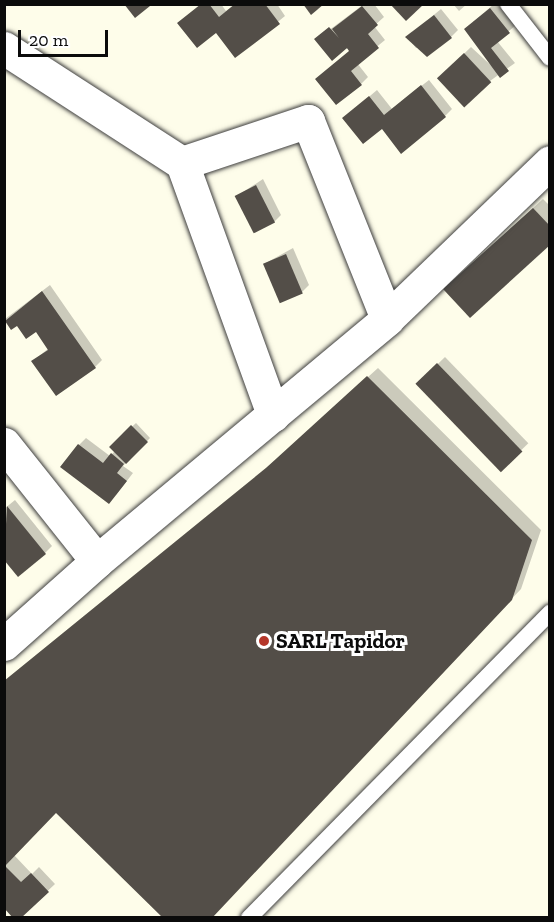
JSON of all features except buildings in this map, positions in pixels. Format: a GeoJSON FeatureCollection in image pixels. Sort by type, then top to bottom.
{"type":"FeatureCollection","features":[{"type":"Feature","properties":{"kind":"street"},"geometry":{"type":"LineString","coordinates":[[4,48],[182,163],[273,415]]}},
{"type":"Feature","properties":{"kind":"street"},"geometry":{"type":"LineString","coordinates":[[182,163],[308,122],[387,319]]}},
{"type":"Feature","properties":{"kind":"street"},"geometry":{"type":"LineString","coordinates":[[4,644],[97,561],[387,319],[549,162]]}},
{"type":"Feature","properties":{"kind":"street"},"geometry":{"type":"LineString","coordinates":[[4,444],[97,561]]}},
{"type":"Feature","properties":{"kind":"lane"},"geometry":{"type":"LineString","coordinates":[[508,4],[549,58]]}},
{"type":"Feature","properties":{"kind":"lane"},"geometry":{"type":"LineString","coordinates":[[249,918],[549,613]]}},
{"type":"Feature","properties":{"kind":"place","name":"SARL Tapidor"},"geometry":{"type":"Point","coordinates":[264,641]}}]}
